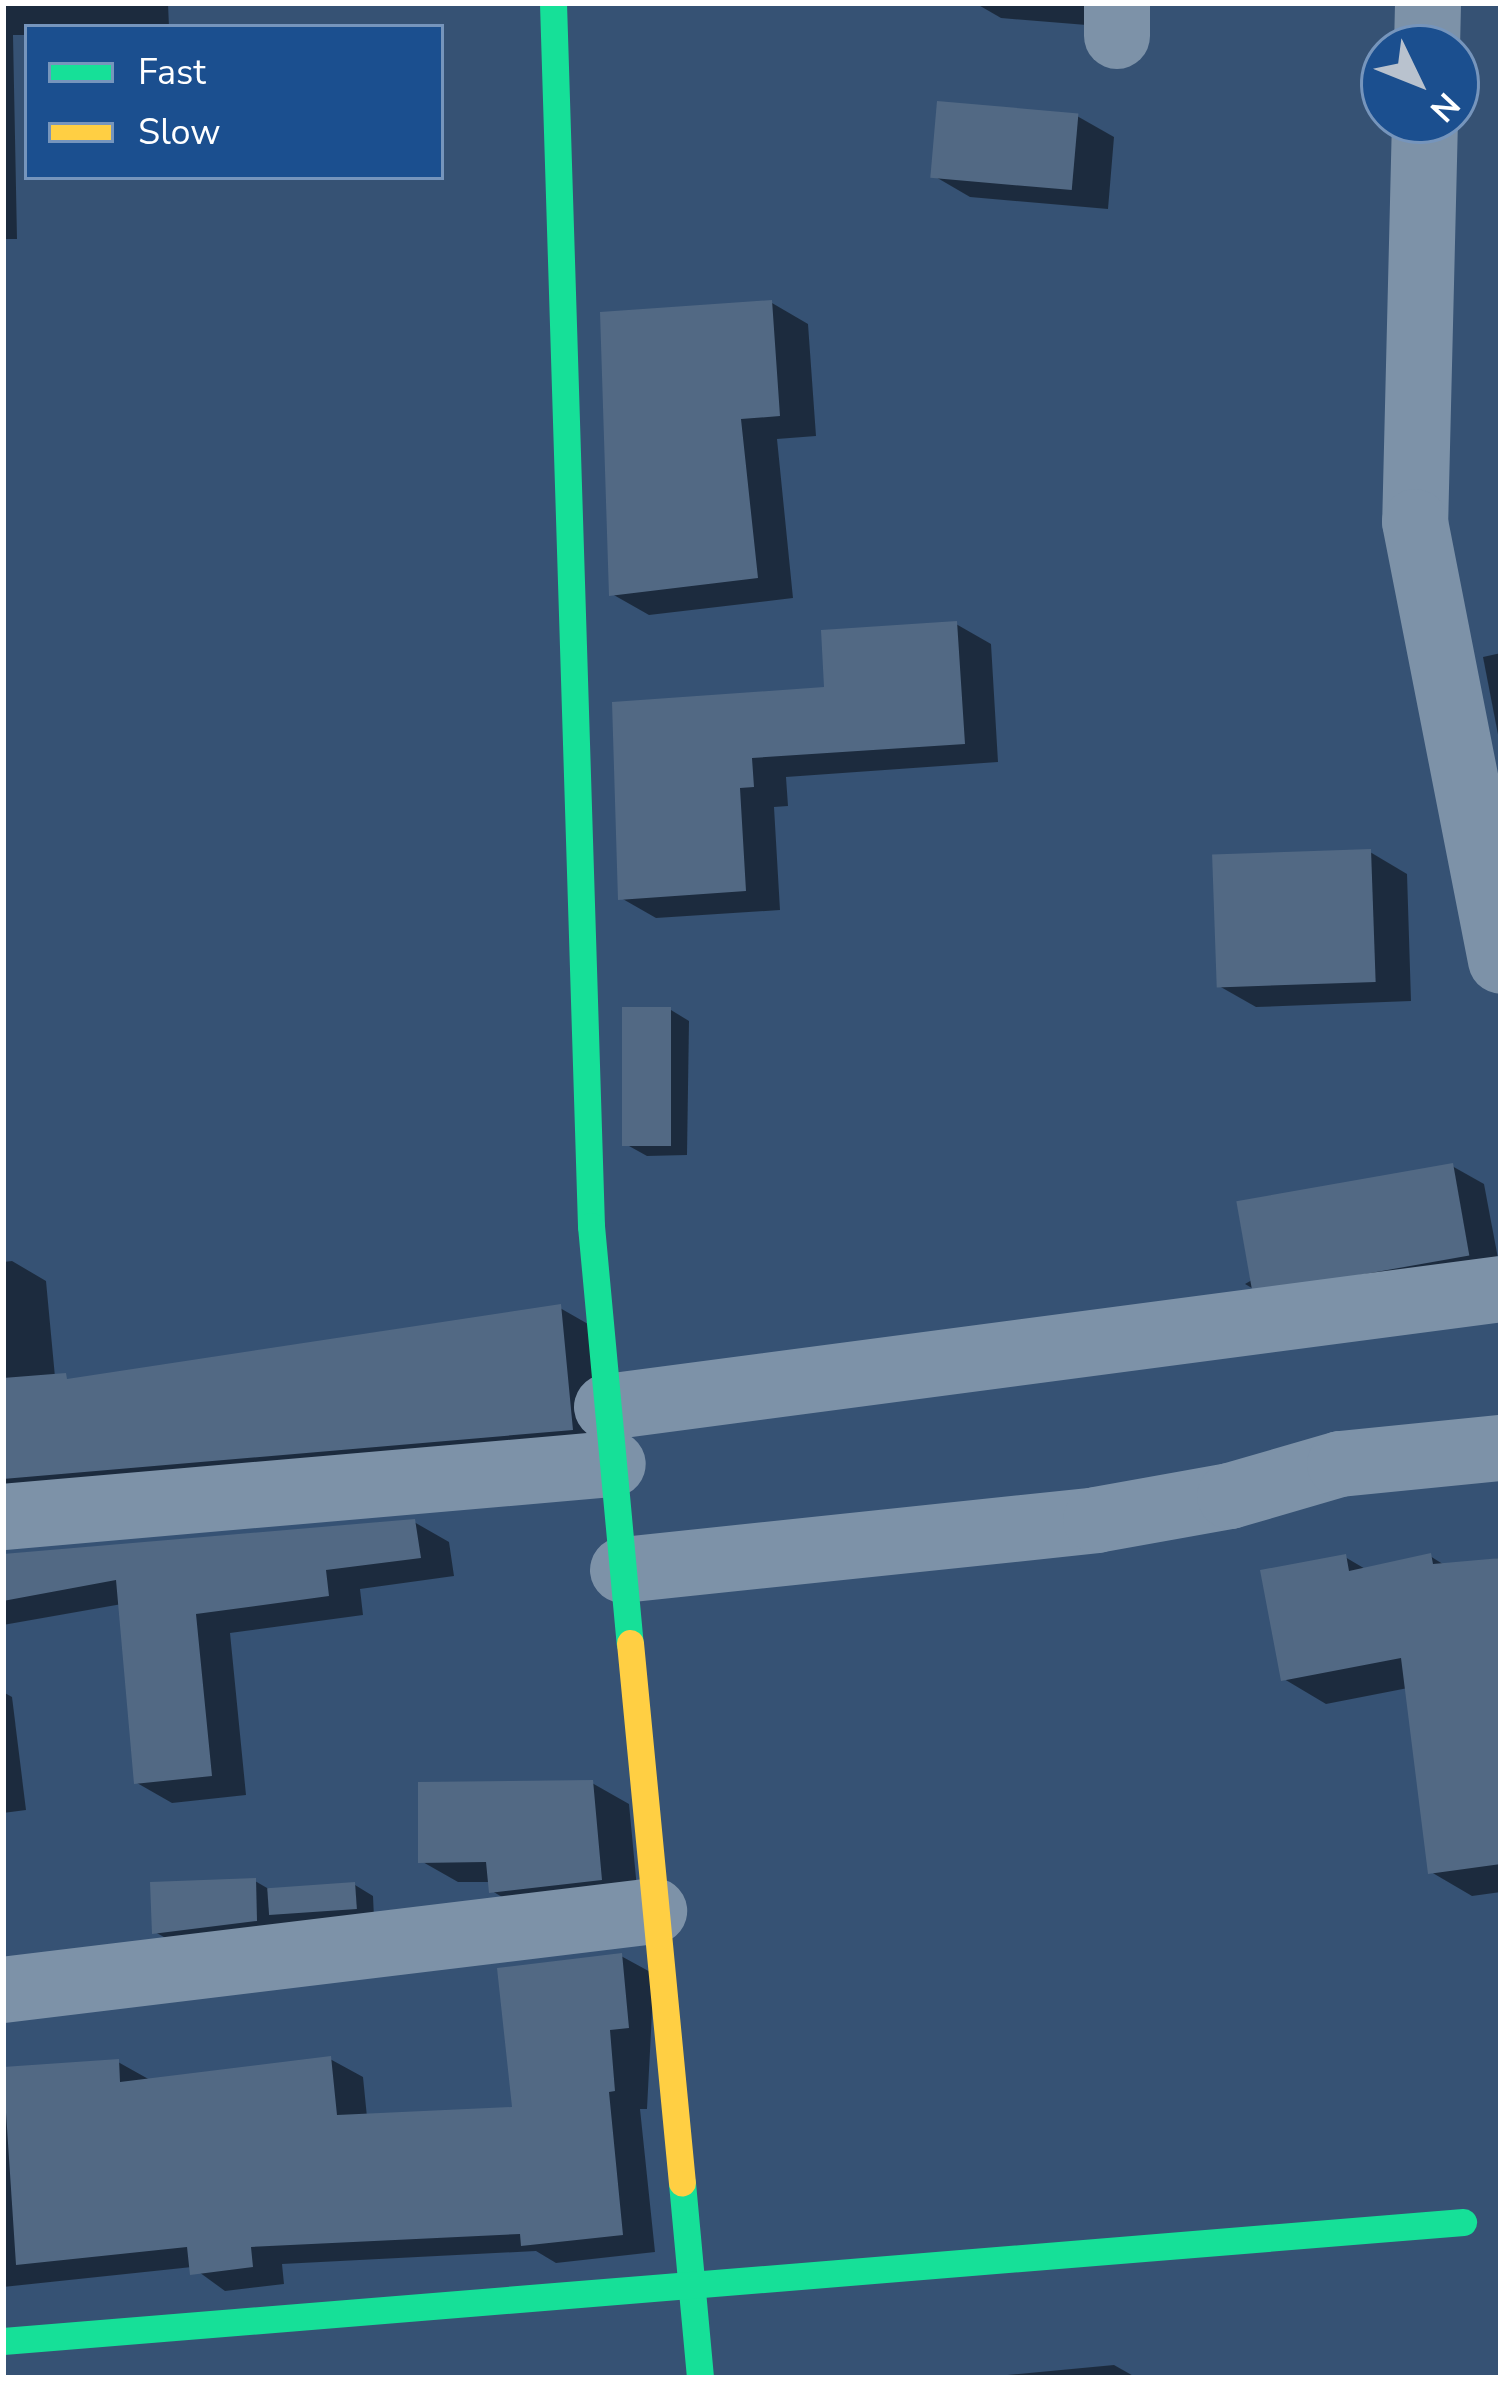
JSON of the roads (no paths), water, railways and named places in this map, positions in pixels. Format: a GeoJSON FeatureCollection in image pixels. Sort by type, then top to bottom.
{"type":"FeatureCollection","features":[{"type":"Feature","properties":{"kind":"street"},"geometry":{"type":"LineString","coordinates":[[553,3],[591,1226],[700,2378]]}},
{"type":"Feature","properties":{"kind":"street"},"geometry":{"type":"LineString","coordinates":[[1425,144],[1415,523],[1501,961]]}},
{"type":"Feature","properties":{"kind":"street"},"geometry":{"type":"LineString","coordinates":[[3,1517],[610,1436],[1501,1289]]}},
{"type":"Feature","properties":{"kind":"street"},"geometry":{"type":"LineString","coordinates":[[623,1570],[1096,1520],[1230,1496],[1340,1464],[1501,1448]]}},
{"type":"Feature","properties":{"kind":"street"},"geometry":{"type":"LineString","coordinates":[[3,1990],[654,1910]]}},
{"type":"Feature","properties":{"kind":"street"},"geometry":{"type":"LineString","coordinates":[[3,2341],[690,2279],[1463,2222]]}}]}
